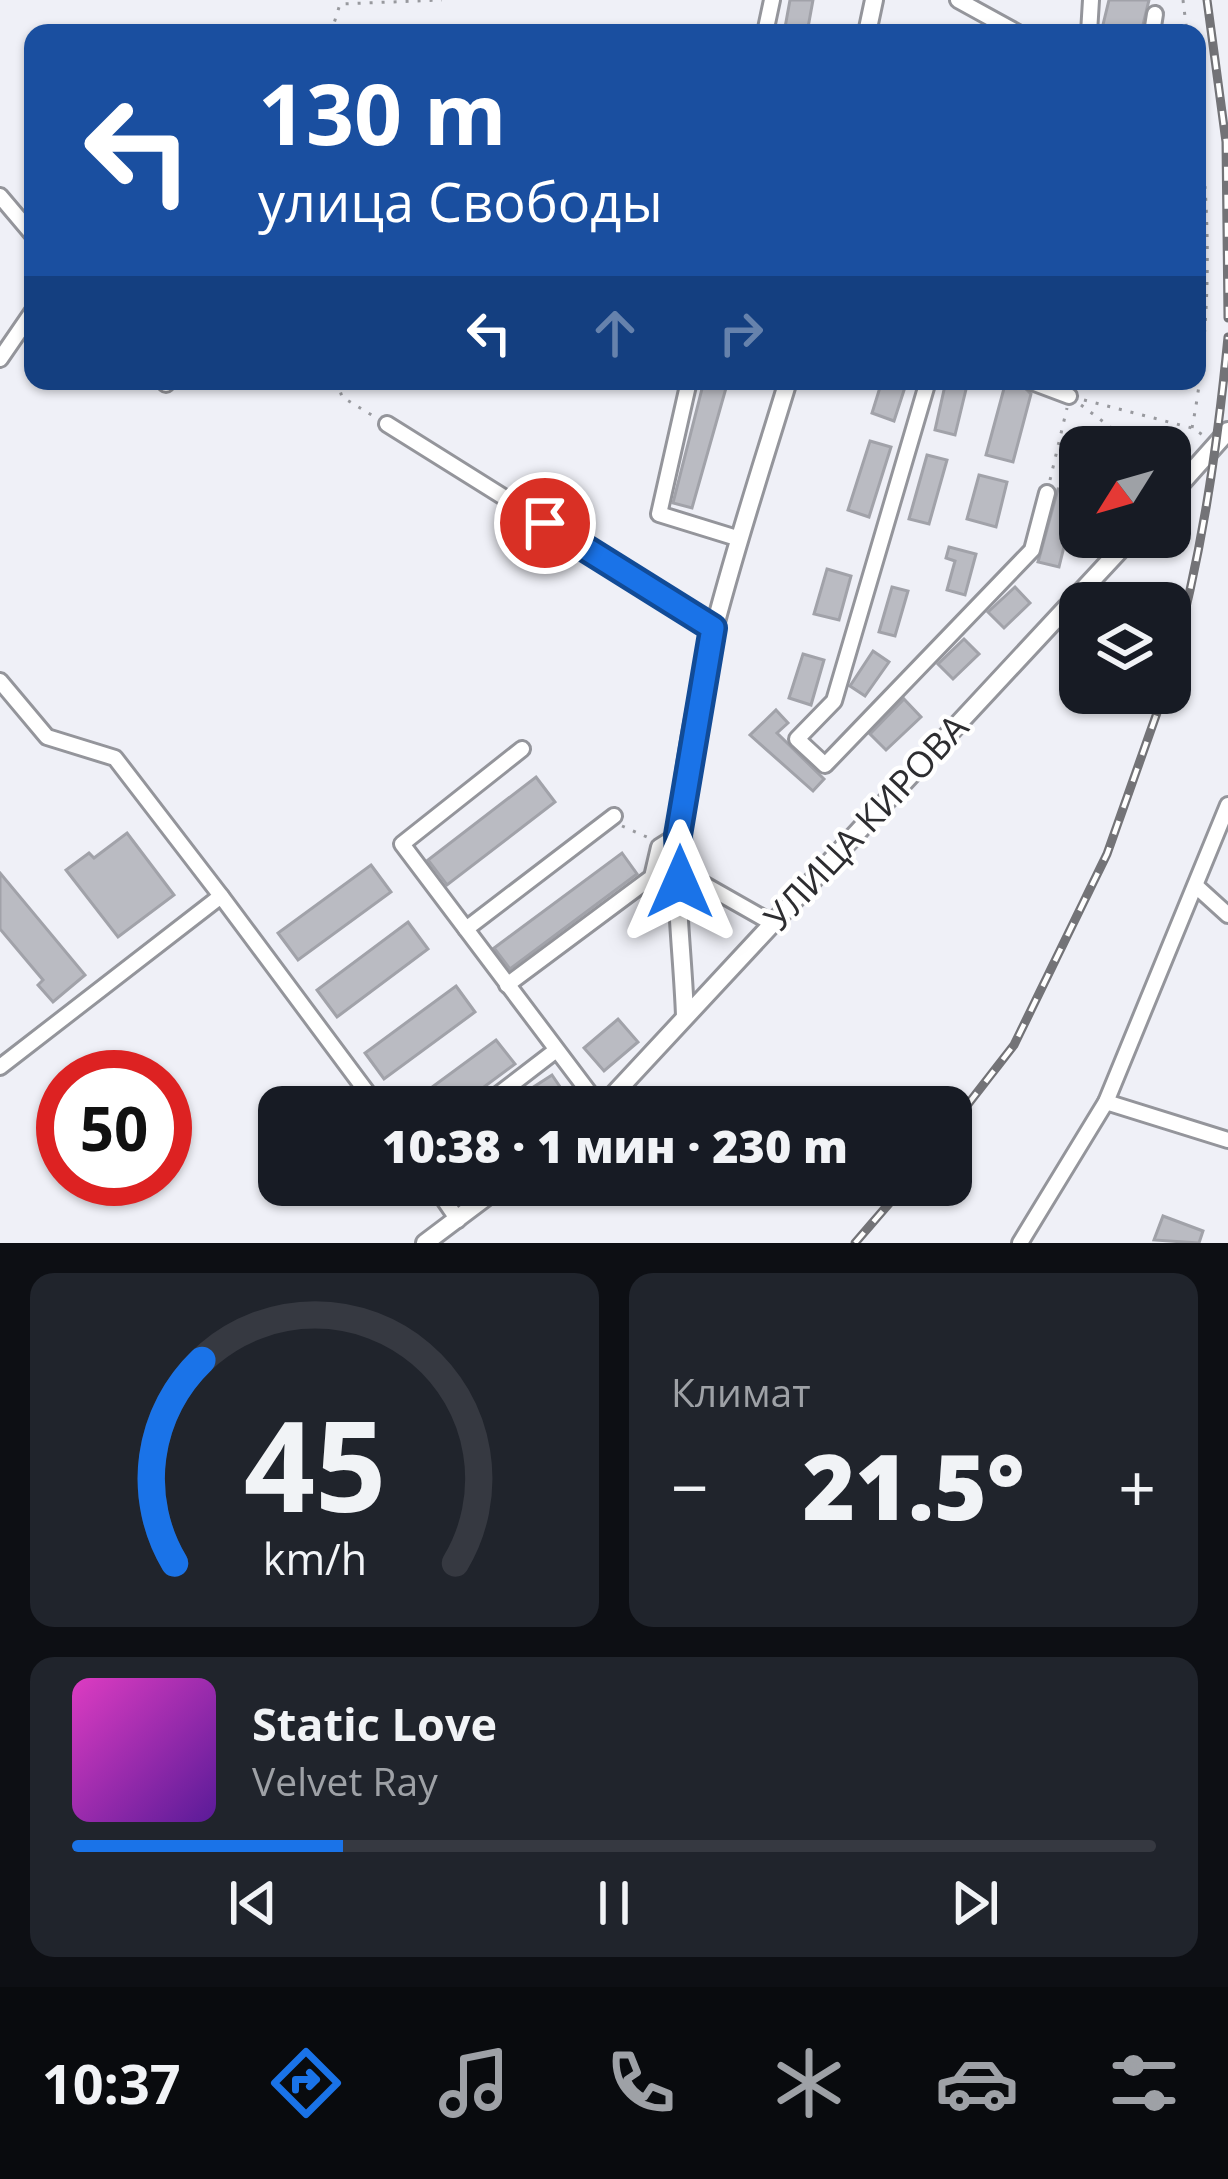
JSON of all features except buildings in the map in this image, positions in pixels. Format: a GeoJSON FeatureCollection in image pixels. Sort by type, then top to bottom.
{"type":"FeatureCollection","features":[{"type":"Feature","properties":{"kind":"main road"},"geometry":{"type":"LineString","coordinates":[[685,1016],[678,835],[713,628],[784,390]]}},
{"type":"Feature","properties":{"kind":"main road"},"geometry":{"type":"LineString","coordinates":[[1191,473],[1223,438]]}},
{"type":"Feature","properties":{"kind":"main road","name":"УЛИЦА КИРОВА"},"geometry":{"type":"LineString","coordinates":[[620,1086],[1112,558]]}},
{"type":"Feature","properties":{"kind":"main road"},"geometry":{"type":"LineString","coordinates":[[425,1243],[476,1206]]}},
{"type":"Feature","properties":{"kind":"street"},"geometry":{"type":"LineString","coordinates":[[958,0],[1002,24]]}},
{"type":"Feature","properties":{"kind":"street"},"geometry":{"type":"LineString","coordinates":[[1153,24],[1155,14]]}},
{"type":"Feature","properties":{"kind":"street"},"geometry":{"type":"LineString","coordinates":[[0,196],[24,224]]}},
{"type":"Feature","properties":{"kind":"street"},"geometry":{"type":"LineString","coordinates":[[0,359],[24,324]]}},
{"type":"Feature","properties":{"kind":"street"},"geometry":{"type":"LineString","coordinates":[[687,390],[659,514],[740,539]]}},
{"type":"Feature","properties":{"kind":"street"},"geometry":{"type":"LineString","coordinates":[[925,390],[834,701],[796,740],[825,765],[1032,550],[1047,493]]}},
{"type":"Feature","properties":{"kind":"street"},"geometry":{"type":"LineString","coordinates":[[1058,390],[1069,396]]}},
{"type":"Feature","properties":{"kind":"street"},"geometry":{"type":"LineString","coordinates":[[387,424],[713,628]]}},
{"type":"Feature","properties":{"kind":"street"},"geometry":{"type":"LineString","coordinates":[[0,681],[47,737],[116,758],[362,1086]]}},
{"type":"Feature","properties":{"kind":"street"},"geometry":{"type":"LineString","coordinates":[[522,749],[402,844],[583,1086]]}},
{"type":"Feature","properties":{"kind":"street"},"geometry":{"type":"LineString","coordinates":[[1020,1243],[1106,1102],[1228,805]]}},
{"type":"Feature","properties":{"kind":"street"},"geometry":{"type":"LineString","coordinates":[[466,929],[614,816]]}},
{"type":"Feature","properties":{"kind":"street"},"geometry":{"type":"LineString","coordinates":[[507,986],[652,877],[659,848],[678,835]]}},
{"type":"Feature","properties":{"kind":"street"},"geometry":{"type":"LineString","coordinates":[[680,882],[698,881],[772,923]]}},
{"type":"Feature","properties":{"kind":"street"},"geometry":{"type":"LineString","coordinates":[[1196,886],[1228,915]]}},
{"type":"Feature","properties":{"kind":"street"},"geometry":{"type":"LineString","coordinates":[[0,1067],[221,896]]}},
{"type":"Feature","properties":{"kind":"street"},"geometry":{"type":"LineString","coordinates":[[510,1086],[555,1052]]}},
{"type":"Feature","properties":{"kind":"street"},"geometry":{"type":"LineString","coordinates":[[1106,1102],[1228,1140]]}},
{"type":"Feature","properties":{"kind":"street"},"geometry":{"type":"LineString","coordinates":[[448,1206],[458,1220]]}},
{"type":"Feature","properties":{"kind":"path"},"geometry":{"type":"LineString","coordinates":[[334,24],[340,4],[442,0]]}},
{"type":"Feature","properties":{"kind":"path"},"geometry":{"type":"LineString","coordinates":[[340,390],[342,397],[387,424]]}},
{"type":"Feature","properties":{"kind":"path"},"geometry":{"type":"LineString","coordinates":[[1192,428],[1199,390]]}},
{"type":"Feature","properties":{"kind":"path"},"geometry":{"type":"LineString","coordinates":[[1069,396],[1223,438]]}},
{"type":"Feature","properties":{"kind":"path"},"geometry":{"type":"LineString","coordinates":[[1069,396],[1109,426]]}},
{"type":"Feature","properties":{"kind":"path"},"geometry":{"type":"LineString","coordinates":[[1047,493],[1069,396]]}},
{"type":"Feature","properties":{"kind":"path"},"geometry":{"type":"LineString","coordinates":[[614,816],[626,832],[646,834],[659,848]]}},
{"type":"Feature","properties":{"kind":"railway"},"geometry":{"type":"LineString","coordinates":[[1207,0],[1226,142],[1228,318]]}},
{"type":"Feature","properties":{"kind":"railway"},"geometry":{"type":"LineString","coordinates":[[1191,588],[1228,337]]}},
{"type":"Feature","properties":{"kind":"railway"},"geometry":{"type":"LineString","coordinates":[[972,1099],[1014,1045],[1107,854],[1157,714]]}},
{"type":"Feature","properties":{"kind":"railway"},"geometry":{"type":"LineString","coordinates":[[855,1243],[887,1206]]}},
{"type":"Feature","properties":{"kind":"route"},"geometry":{"type":"LineString","coordinates":[[545,523],[713,628],[678,835],[680,882]]}}]}
